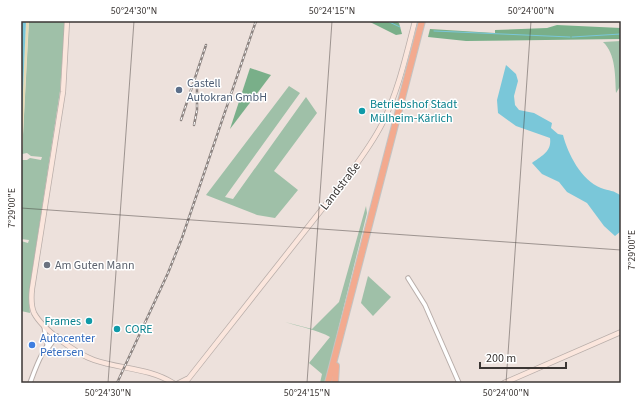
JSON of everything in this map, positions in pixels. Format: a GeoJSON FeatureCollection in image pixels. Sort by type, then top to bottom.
{"type":"FeatureCollection","features":[{"type":"Feature","properties":{"kind":"highway"},"geometry":{"type":"LineString","coordinates":[[328,383],[350,293],[422,21]]}},
{"type":"Feature","properties":{"kind":"highway"},"geometry":{"type":"LineString","coordinates":[[332,383],[426,21]]}},
{"type":"Feature","properties":{"kind":"highway"},"geometry":{"type":"LineString","coordinates":[[335,383],[336,366]]}},
{"type":"Feature","properties":{"kind":"street"},"geometry":{"type":"LineString","coordinates":[[67,21],[63,92],[31,297],[34,312],[44,326],[93,360],[146,371],[173,383]]}},
{"type":"Feature","properties":{"kind":"street","name":"Landstraße"},"geometry":{"type":"LineString","coordinates":[[185,383],[189,381],[262,284],[344,180],[375,137],[394,96],[415,21]]}},
{"type":"Feature","properties":{"kind":"street"},"geometry":{"type":"LineString","coordinates":[[408,278],[425,305],[459,383]]}},
{"type":"Feature","properties":{"kind":"street"},"geometry":{"type":"LineString","coordinates":[[44,326],[46,348]]}},
{"type":"Feature","properties":{"kind":"street"},"geometry":{"type":"LineString","coordinates":[[504,383],[621,332]]}},
{"type":"Feature","properties":{"kind":"street"},"geometry":{"type":"LineString","coordinates":[[30,383],[38,362],[46,348],[51,340],[57,336]]}},
{"type":"Feature","properties":{"kind":"street"},"geometry":{"type":"LineString","coordinates":[[161,377],[167,383]]}},
{"type":"Feature","properties":{"kind":"street"},"geometry":{"type":"LineString","coordinates":[[179,383],[189,381]]}},
{"type":"Feature","properties":{"kind":"green space"},"geometry":{"type":"Polygon","coordinates":[[[29,21],[65,21],[60,91],[31,279],[29,300],[30,313],[21,311],[21,241],[28,243],[29,240],[21,239],[21,160],[27,160],[30,158],[41,160],[42,157],[31,156],[27,153],[22,154],[29,21]]]}},
{"type":"Feature","properties":{"kind":"green space"},"geometry":{"type":"Polygon","coordinates":[[[368,21],[396,21],[399,23],[402,34],[396,35],[368,21]]]}},
{"type":"Feature","properties":{"kind":"green space"},"geometry":{"type":"Polygon","coordinates":[[[557,25],[621,28],[621,39],[466,41],[428,37],[430,29],[495,33],[495,30],[547,28],[557,25]]]}},
{"type":"Feature","properties":{"kind":"green space"},"geometry":{"type":"Polygon","coordinates":[[[621,41],[621,85],[616,93],[613,59],[603,42],[621,41]]]}},
{"type":"Feature","properties":{"kind":"green space"},"geometry":{"type":"Polygon","coordinates":[[[250,68],[271,75],[230,129],[250,68]]]}},
{"type":"Feature","properties":{"kind":"green space"},"geometry":{"type":"Polygon","coordinates":[[[289,86],[300,93],[225,197],[233,199],[306,97],[317,113],[274,171],[298,190],[275,218],[257,215],[206,195],[289,86]]]}},
{"type":"Feature","properties":{"kind":"green space"},"geometry":{"type":"Polygon","coordinates":[[[366,206],[367,213],[325,383],[320,383],[322,374],[309,363],[330,337],[314,330],[285,322],[312,329],[339,302],[366,206]]]}},
{"type":"Feature","properties":{"kind":"green space"},"geometry":{"type":"Polygon","coordinates":[[[368,276],[391,297],[373,316],[361,303],[368,276]]]}},
{"type":"Feature","properties":{"kind":"sand"},"geometry":{"type":"Polygon","coordinates":[[[26,21],[29,21],[22,154],[21,137],[26,21]]]}},
{"type":"Feature","properties":{"kind":"water"},"geometry":{"type":"Polygon","coordinates":[[[21,21],[26,21],[21,137],[21,21]]]}},
{"type":"Feature","properties":{"kind":"water"},"geometry":{"type":"Polygon","coordinates":[[[506,65],[516,74],[518,81],[514,96],[515,105],[519,110],[534,113],[552,123],[551,128],[558,134],[563,135],[576,166],[587,179],[601,188],[621,196],[621,231],[615,236],[604,226],[587,203],[567,192],[559,182],[542,174],[532,163],[548,150],[550,138],[516,126],[498,113],[497,100],[506,65]]]}},
{"type":"Feature","properties":{"kind":"waterway"},"geometry":{"type":"LineString","coordinates":[[387,21],[400,27]]}},
{"type":"Feature","properties":{"kind":"waterway"},"geometry":{"type":"LineString","coordinates":[[434,31],[570,37]]}},
{"type":"Feature","properties":{"kind":"waterway"},"geometry":{"type":"LineString","coordinates":[[572,37],[621,34]]}},
{"type":"Feature","properties":{"kind":"railway"},"geometry":{"type":"LineString","coordinates":[[117,383],[168,273],[182,238],[256,21]]}},
{"type":"Feature","properties":{"kind":"railway"},"geometry":{"type":"LineString","coordinates":[[181,120],[206,45]]}},
{"type":"Feature","properties":{"kind":"railway"},"geometry":{"type":"LineString","coordinates":[[194,125],[197,110],[197,81]]}},
{"type":"Feature","properties":{"kind":"place","name":"Castell Autokran GmbH"},"geometry":{"type":"Point","coordinates":[179,90]}},
{"type":"Feature","properties":{"kind":"place","name":"Betriebshof Stadt Mülheim-Kärlich"},"geometry":{"type":"Point","coordinates":[362,111]}},
{"type":"Feature","properties":{"kind":"place","name":"Am Guten Mann"},"geometry":{"type":"Point","coordinates":[47,265]}},
{"type":"Feature","properties":{"kind":"place","name":"Frames"},"geometry":{"type":"Point","coordinates":[89,321]}},
{"type":"Feature","properties":{"kind":"place","name":"CORE"},"geometry":{"type":"Point","coordinates":[117,329]}},
{"type":"Feature","properties":{"kind":"place","name":"Autocenter Petersen"},"geometry":{"type":"Point","coordinates":[32,345]}}]}
